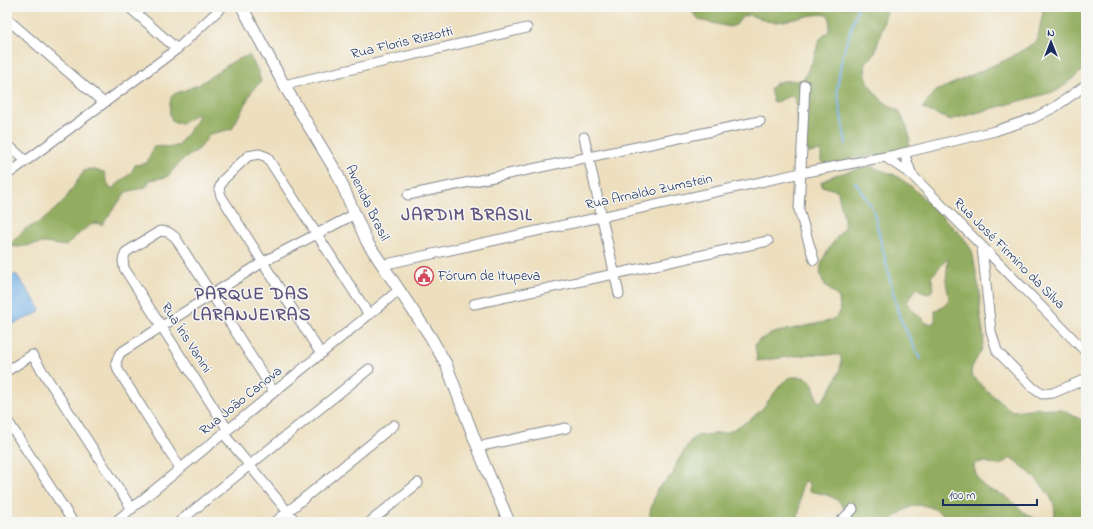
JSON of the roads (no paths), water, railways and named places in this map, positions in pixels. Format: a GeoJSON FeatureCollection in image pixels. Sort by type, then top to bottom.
{"type":"FeatureCollection","features":[{"type":"Feature","properties":{"kind":"main road","name":"Avenida Brasil"},"geometry":{"type":"LineString","coordinates":[[242,7],[284,85],[336,173],[367,242],[430,336],[446,364],[477,447],[509,522]]}},
{"type":"Feature","properties":{"kind":"street"},"geometry":{"type":"LineString","coordinates":[[129,7],[177,49]]}},
{"type":"Feature","properties":{"kind":"street"},"geometry":{"type":"LineString","coordinates":[[7,175],[177,49],[222,7]]}},
{"type":"Feature","properties":{"kind":"street"},"geometry":{"type":"LineString","coordinates":[[7,19],[104,103]]}},
{"type":"Feature","properties":{"kind":"street","name":"Rua Floris Rizzotti"},"geometry":{"type":"LineString","coordinates":[[284,85],[527,28]]}},
{"type":"Feature","properties":{"kind":"street"},"geometry":{"type":"LineString","coordinates":[[805,85],[799,210],[814,260]]}},
{"type":"Feature","properties":{"kind":"street","name":"Rua Arnaldo Zumstein"},"geometry":{"type":"LineString","coordinates":[[382,264],[801,173],[885,157],[1014,126],[1054,107],[1086,85]]}},
{"type":"Feature","properties":{"kind":"street"},"geometry":{"type":"LineString","coordinates":[[408,195],[760,121]]}},
{"type":"Feature","properties":{"kind":"street"},"geometry":{"type":"LineString","coordinates":[[584,137],[619,294]]}},
{"type":"Feature","properties":{"kind":"street"},"geometry":{"type":"LineString","coordinates":[[7,144],[26,161]]}},
{"type":"Feature","properties":{"kind":"street","name":"Rua José Firmino da Silva"},"geometry":{"type":"LineString","coordinates":[[904,152],[912,175]]}},
{"type":"Feature","properties":{"kind":"street"},"geometry":{"type":"LineString","coordinates":[[321,354],[221,196],[219,189],[223,180],[248,156],[259,154],[267,157],[369,315]]}},
{"type":"Feature","properties":{"kind":"street","name":"Rua José Firmino da Silva"},"geometry":{"type":"LineString","coordinates":[[885,157],[912,175],[1086,352]]}},
{"type":"Feature","properties":{"kind":"street"},"geometry":{"type":"LineString","coordinates":[[180,468],[118,370],[116,362],[120,353],[263,262],[355,214]]}},
{"type":"Feature","properties":{"kind":"street","name":"Rua Íris Vanini"},"geometry":{"type":"LineString","coordinates":[[212,294],[175,237],[168,232],[160,231],[126,252],[123,260],[124,268],[162,326],[225,432],[248,464],[296,522]]}},
{"type":"Feature","properties":{"kind":"street"},"geometry":{"type":"LineString","coordinates":[[474,304],[768,241]]}},
{"type":"Feature","properties":{"kind":"street"},"geometry":{"type":"LineString","coordinates":[[982,247],[991,331],[997,351],[1033,388],[1042,394],[1053,393],[1086,379]]}},
{"type":"Feature","properties":{"kind":"street","name":"Rua João Canova"},"geometry":{"type":"LineString","coordinates":[[116,522],[399,290]]}},
{"type":"Feature","properties":{"kind":"street"},"geometry":{"type":"LineString","coordinates":[[212,294],[274,392]]}},
{"type":"Feature","properties":{"kind":"street"},"geometry":{"type":"LineString","coordinates":[[7,371],[32,355],[132,509]]}},
{"type":"Feature","properties":{"kind":"street"},"geometry":{"type":"LineString","coordinates":[[179,522],[248,464],[368,369]]}},
{"type":"Feature","properties":{"kind":"street"},"geometry":{"type":"LineString","coordinates":[[7,420],[73,522]]}},
{"type":"Feature","properties":{"kind":"street"},"geometry":{"type":"LineString","coordinates":[[275,522],[394,425]]}},
{"type":"Feature","properties":{"kind":"street"},"geometry":{"type":"LineString","coordinates":[[477,447],[566,428]]}},
{"type":"Feature","properties":{"kind":"street"},"geometry":{"type":"LineString","coordinates":[[370,522],[418,482]]}},
{"type":"Feature","properties":{"kind":"street"},"geometry":{"type":"LineString","coordinates":[[840,522],[853,509]]}},
{"type":"Feature","properties":{"kind":"water"},"geometry":{"type":"Polygon","coordinates":[[[16,274],[40,308],[38,313],[7,327],[7,280],[16,274]]]}},
{"type":"Feature","properties":{"kind":"waterway"},"geometry":{"type":"LineString","coordinates":[[846,144],[837,90],[842,57],[858,7]]}},
{"type":"Feature","properties":{"kind":"waterway"},"geometry":{"type":"LineString","coordinates":[[855,182],[873,209],[899,316],[920,359]]}},
{"type":"Feature","properties":{"kind":"place","name":"Fórum de Itupeva"},"geometry":{"type":"Point","coordinates":[424,276]}},
{"type":"Feature","properties":{"kind":"district","name":"JARDIM BRASIL"},"geometry":{"type":"Point","coordinates":[467,216]}},
{"type":"Feature","properties":{"kind":"district","name":"PARQUE DAS LARANJEIRAS"},"geometry":{"type":"Point","coordinates":[252,305]}}]}
